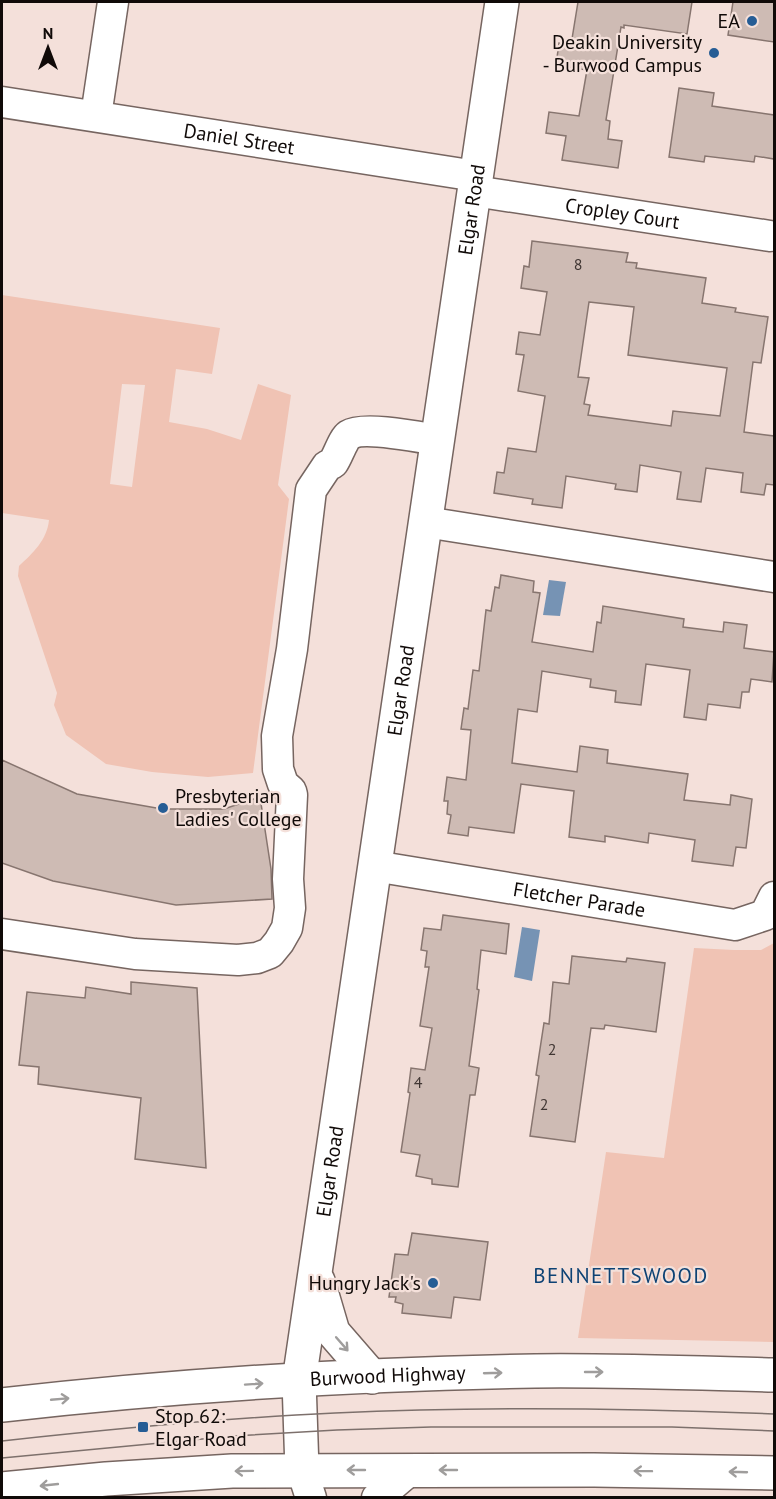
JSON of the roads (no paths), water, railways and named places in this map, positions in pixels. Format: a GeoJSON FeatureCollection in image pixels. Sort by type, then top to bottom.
{"type":"FeatureCollection","features":[{"type":"Feature","properties":{"kind":"main road","name":"Elgar Road"},"geometry":{"type":"LineString","coordinates":[[306,1484],[298,1381],[502,2]]}},
{"type":"Feature","properties":{"kind":"main road"},"geometry":{"type":"LineString","coordinates":[[315,1270],[333,1332],[372,1377]]}},
{"type":"Feature","properties":{"kind":"main road","name":"Burwood Highway"},"geometry":{"type":"LineString","coordinates":[[2,1405],[372,1377],[536,1371],[774,1375]]}},
{"type":"Feature","properties":{"kind":"main road"},"geometry":{"type":"LineString","coordinates":[[2,1490],[106,1479],[231,1471],[306,1484],[410,1470],[774,1473]]}},
{"type":"Feature","properties":{"kind":"street"},"geometry":{"type":"LineString","coordinates":[[96,116],[113,2]]}},
{"type":"Feature","properties":{"kind":"street","name":"Daniel Street"},"geometry":{"type":"LineString","coordinates":[[2,102],[96,116],[475,184]]}},
{"type":"Feature","properties":{"kind":"street","name":"Cropley Court"},"geometry":{"type":"LineString","coordinates":[[475,184],[770,236]]}},
{"type":"Feature","properties":{"kind":"street"},"geometry":{"type":"LineString","coordinates":[[2,934],[135,954],[238,960],[257,958],[270,953],[287,928],[290,908],[288,879],[292,795],[291,790],[283,784],[278,769],[277,736],[292,649],[311,490],[327,466],[333,463],[344,440],[349,435],[359,432],[387,433],[437,440]]}},
{"type":"Feature","properties":{"kind":"street"},"geometry":{"type":"LineString","coordinates":[[425,522],[774,577]]}},
{"type":"Feature","properties":{"kind":"street","name":"Fletcher Parade"},"geometry":{"type":"LineString","coordinates":[[374,866],[735,926],[765,915],[774,897]]}},
{"type":"Feature","properties":{"kind":"street"},"geometry":{"type":"LineString","coordinates":[[377,1497],[410,1470]]}},
{"type":"Feature","properties":{"kind":"water"},"geometry":{"type":"Polygon","coordinates":[[[549,580],[566,582],[560,616],[543,615],[549,580]]]}},
{"type":"Feature","properties":{"kind":"water"},"geometry":{"type":"Polygon","coordinates":[[[522,927],[540,930],[532,981],[514,977],[522,927]]]}},
{"type":"Feature","properties":{"kind":"tram line"},"geometry":{"type":"LineString","coordinates":[[2,1441],[126,1428],[293,1415],[445,1409],[665,1410],[774,1414]]}},
{"type":"Feature","properties":{"kind":"tram line"},"geometry":{"type":"LineString","coordinates":[[2,1458],[234,1436],[337,1430],[431,1427],[672,1427],[774,1431]]}},
{"type":"Feature","properties":{"kind":"place","name":"EA"},"geometry":{"type":"Point","coordinates":[752,21]}},
{"type":"Feature","properties":{"kind":"place","name":"Deakin University - Burwood Campus"},"geometry":{"type":"Point","coordinates":[714,53]}},
{"type":"Feature","properties":{"kind":"place","name":"Presbyterian Ladies' College"},"geometry":{"type":"Point","coordinates":[163,808]}},
{"type":"Feature","properties":{"kind":"place","name":"Hungry Jack's"},"geometry":{"type":"Point","coordinates":[433,1283]}},
{"type":"Feature","properties":{"kind":"place","name":"Stop 62: Elgar Road"},"geometry":{"type":"Point","coordinates":[143,1427]}},
{"type":"Feature","properties":{"kind":"district","name":"BENNETTSWOOD"},"geometry":{"type":"Point","coordinates":[621,1276]}}]}
